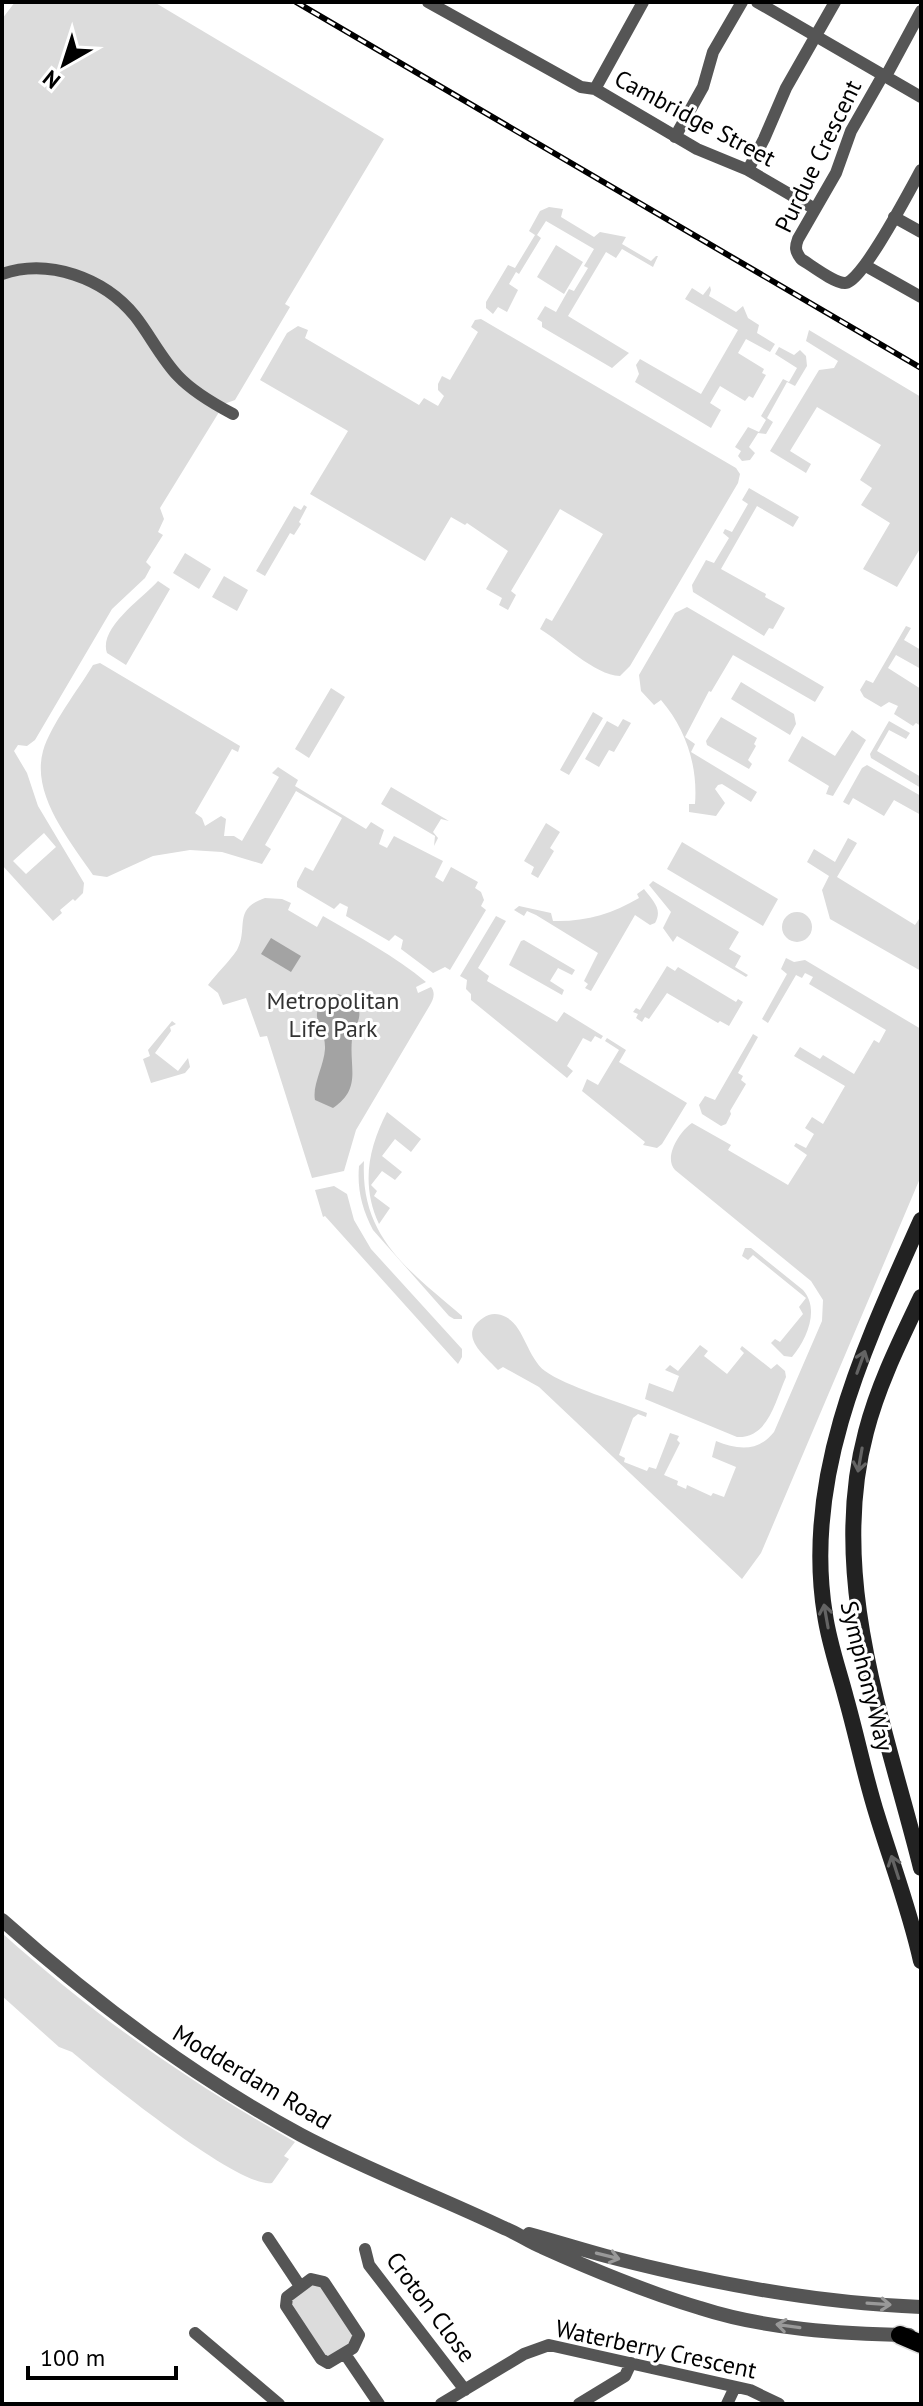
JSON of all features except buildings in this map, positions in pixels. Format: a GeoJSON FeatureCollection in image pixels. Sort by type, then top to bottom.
{"type":"FeatureCollection","features":[{"type":"Feature","properties":{"kind":"main road","name":"Symphony Way"},"geometry":{"type":"LineString","coordinates":[[921,1220],[880,1312],[837,1433],[826,1484],[820,1568],[825,1616],[877,1814],[921,1961]]}},
{"type":"Feature","properties":{"kind":"main road","name":"Symphony Way"},"geometry":{"type":"LineString","coordinates":[[921,1297],[892,1359],[866,1432],[856,1483],[853,1534],[855,1588],[862,1634],[921,1868]]}},
{"type":"Feature","properties":{"kind":"main road"},"geometry":{"type":"LineString","coordinates":[[900,2335],[921,2344]]}},
{"type":"Feature","properties":{"kind":"street","name":"Cambridge Street"},"geometry":{"type":"LineString","coordinates":[[428,2],[581,87],[595,89],[675,137],[748,170],[815,209]]}},
{"type":"Feature","properties":{"kind":"street"},"geometry":{"type":"LineString","coordinates":[[595,89],[643,2]]}},
{"type":"Feature","properties":{"kind":"street"},"geometry":{"type":"LineString","coordinates":[[675,137],[703,87],[713,52],[742,2]]}},
{"type":"Feature","properties":{"kind":"street"},"geometry":{"type":"LineString","coordinates":[[757,2],[921,97]]}},
{"type":"Feature","properties":{"kind":"street"},"geometry":{"type":"LineString","coordinates":[[748,170],[786,88],[835,2]]}},
{"type":"Feature","properties":{"kind":"street","name":"Purdue Crescent"},"geometry":{"type":"LineString","coordinates":[[866,266],[846,284],[801,259],[795,246],[836,173],[851,131],[921,11]]}},
{"type":"Feature","properties":{"kind":"street"},"geometry":{"type":"LineString","coordinates":[[921,170],[866,266],[921,297]]}},
{"type":"Feature","properties":{"kind":"street"},"geometry":{"type":"LineString","coordinates":[[894,217],[921,232]]}},
{"type":"Feature","properties":{"kind":"street"},"geometry":{"type":"LineString","coordinates":[[2,274],[31,268],[48,270],[90,280],[110,291],[136,317],[180,378],[199,394],[233,414]]}},
{"type":"Feature","properties":{"kind":"street","name":"Modderdam Road"},"geometry":{"type":"LineString","coordinates":[[2,1920],[56,1968],[133,2028],[220,2088],[329,2149],[564,2256],[700,2309],[748,2320],[921,2336]]}},
{"type":"Feature","properties":{"kind":"street","name":"Modderdam Road"},"geometry":{"type":"LineString","coordinates":[[505,2228],[605,2256],[753,2289],[828,2300],[921,2307]]}},
{"type":"Feature","properties":{"kind":"street"},"geometry":{"type":"LineString","coordinates":[[268,2238],[300,2286]]}},
{"type":"Feature","properties":{"kind":"street","name":"Croton Close"},"geometry":{"type":"LineString","coordinates":[[365,2249],[369,2265],[465,2390]]}},
{"type":"Feature","properties":{"kind":"street"},"geometry":{"type":"LineString","coordinates":[[314,2278],[324,2282],[357,2331],[357,2344],[334,2361],[324,2361],[287,2308],[286,2299],[300,2286],[314,2278]]}},
{"type":"Feature","properties":{"kind":"street"},"geometry":{"type":"LineString","coordinates":[[195,2333],[279,2404]]}},
{"type":"Feature","properties":{"kind":"street","name":"Waterberry Crescent"},"geometry":{"type":"LineString","coordinates":[[441,2404],[524,2354],[545,2345],[735,2387],[761,2394],[779,2404]]}},
{"type":"Feature","properties":{"kind":"street"},"geometry":{"type":"LineString","coordinates":[[345,2354],[379,2404]]}},
{"type":"Feature","properties":{"kind":"street"},"geometry":{"type":"LineString","coordinates":[[579,2404],[625,2376],[631,2363]]}},
{"type":"Feature","properties":{"kind":"street"},"geometry":{"type":"LineString","coordinates":[[727,2404],[735,2387]]}},
{"type":"Feature","properties":{"kind":"green space"},"geometry":{"type":"Polygon","coordinates":[[[15,2],[154,2],[384,139],[285,304],[290,307],[235,400],[224,404],[160,508],[164,519],[158,532],[163,535],[146,562],[151,567],[145,578],[112,609],[35,740],[27,746],[18,745],[14,751],[27,773],[38,806],[84,883],[83,893],[60,910],[62,913],[53,921],[2,865],[2,19],[15,2]],[[44,833],[13,861],[26,874],[56,847],[44,833]]]}},
{"type":"Feature","properties":{"kind":"green space"},"geometry":{"type":"Polygon","coordinates":[[[549,207],[563,209],[561,217],[594,237],[600,232],[626,237],[622,244],[651,261],[658,256],[653,267],[622,249],[616,258],[606,252],[568,316],[629,353],[612,368],[542,327],[542,322],[537,319],[545,306],[556,312],[569,289],[574,291],[588,268],[584,266],[594,249],[546,221],[537,235],[541,238],[519,274],[516,272],[509,284],[518,290],[507,312],[498,307],[493,314],[486,308],[486,302],[508,265],[515,268],[535,235],[529,231],[540,211],[549,207]]]}},
{"type":"Feature","properties":{"kind":"green space"},"geometry":{"type":"Polygon","coordinates":[[[556,245],[583,262],[564,294],[537,277],[556,245]]]}},
{"type":"Feature","properties":{"kind":"green space"},"geometry":{"type":"Polygon","coordinates":[[[710,286],[709,296],[736,312],[743,306],[748,318],[759,325],[757,333],[775,344],[770,352],[746,339],[738,353],[764,369],[762,373],[766,375],[753,398],[749,396],[745,401],[720,386],[710,403],[721,410],[711,428],[635,382],[639,374],[636,365],[640,359],[701,394],[738,330],[685,299],[692,288],[703,295],[710,286]]]}},
{"type":"Feature","properties":{"kind":"green space"},"geometry":{"type":"Polygon","coordinates":[[[481,319],[736,468],[740,474],[738,483],[630,666],[620,676],[589,664],[540,629],[546,618],[552,621],[603,534],[560,509],[511,591],[516,595],[508,610],[499,605],[502,598],[486,589],[508,551],[467,523],[465,525],[451,517],[425,561],[310,494],[348,431],[260,380],[287,333],[298,326],[308,330],[305,338],[419,405],[424,398],[438,406],[444,396],[438,390],[438,384],[442,376],[450,380],[478,332],[471,327],[475,320],[481,319]]]}},
{"type":"Feature","properties":{"kind":"green space"},"geometry":{"type":"Polygon","coordinates":[[[809,330],[921,397],[921,547],[897,587],[863,569],[890,523],[861,505],[872,488],[860,480],[881,445],[817,407],[790,451],[811,464],[806,473],[770,451],[819,370],[834,368],[838,361],[806,341],[809,330]]]}},
{"type":"Feature","properties":{"kind":"green space"},"geometry":{"type":"Polygon","coordinates":[[[779,347],[794,355],[800,350],[806,356],[807,366],[795,386],[787,382],[767,418],[773,422],[766,434],[758,433],[749,447],[755,453],[750,460],[742,461],[738,456],[741,451],[735,447],[748,427],[759,432],[766,420],[761,416],[783,379],[789,382],[797,368],[775,354],[779,347]]]}},
{"type":"Feature","properties":{"kind":"green space"},"geometry":{"type":"Polygon","coordinates":[[[749,488],[799,517],[793,527],[757,506],[721,569],[785,608],[773,629],[769,628],[764,636],[693,592],[692,585],[706,560],[714,563],[729,538],[723,533],[725,529],[732,532],[748,504],[742,500],[749,488]]]}},
{"type":"Feature","properties":{"kind":"green space"},"geometry":{"type":"Polygon","coordinates":[[[304,505],[307,507],[299,522],[301,524],[294,535],[290,533],[265,576],[256,571],[294,506],[301,510],[304,505]]]}},
{"type":"Feature","properties":{"kind":"green space"},"geometry":{"type":"Polygon","coordinates":[[[185,553],[211,569],[199,589],[173,573],[185,553]]]}},
{"type":"Feature","properties":{"kind":"green space"},"geometry":{"type":"Polygon","coordinates":[[[224,576],[248,590],[237,611],[212,597],[224,576]]]}},
{"type":"Feature","properties":{"kind":"green space"},"geometry":{"type":"Polygon","coordinates":[[[158,581],[170,589],[126,665],[107,653],[109,634],[124,614],[158,581]]]}},
{"type":"Feature","properties":{"kind":"green space"},"geometry":{"type":"Polygon","coordinates":[[[687,607],[824,687],[815,702],[733,655],[709,691],[685,737],[695,744],[691,752],[757,792],[751,802],[722,784],[718,785],[715,789],[725,803],[716,816],[689,812],[689,804],[695,804],[695,790],[692,762],[684,736],[661,700],[654,705],[641,691],[639,675],[675,613],[687,607]]]}},
{"type":"Feature","properties":{"kind":"green space"},"geometry":{"type":"Polygon","coordinates":[[[906,626],[911,628],[904,640],[921,650],[921,669],[896,655],[888,668],[921,689],[921,726],[916,723],[913,726],[894,714],[898,706],[889,702],[881,707],[864,697],[860,690],[866,680],[873,683],[906,626]]]}},
{"type":"Feature","properties":{"kind":"green space"},"geometry":{"type":"Polygon","coordinates":[[[100,663],[240,746],[238,752],[232,749],[195,813],[202,818],[205,826],[221,816],[226,819],[224,836],[234,836],[242,841],[279,777],[272,773],[278,767],[298,780],[295,786],[366,829],[371,822],[384,830],[379,844],[387,848],[394,836],[443,861],[435,877],[443,882],[451,867],[478,882],[475,888],[481,892],[484,900],[481,906],[486,910],[450,970],[445,967],[433,973],[401,949],[403,940],[395,935],[389,941],[346,916],[348,907],[340,903],[334,909],[297,887],[305,867],[313,871],[342,818],[296,791],[265,845],[271,849],[262,864],[222,852],[190,850],[153,856],[107,877],[93,875],[47,801],[41,768],[43,751],[58,719],[93,665],[100,663]]]}},
{"type":"Feature","properties":{"kind":"green space"},"geometry":{"type":"Polygon","coordinates":[[[741,682],[794,714],[796,724],[790,735],[731,699],[741,682]]]}},
{"type":"Feature","properties":{"kind":"green space"},"geometry":{"type":"Polygon","coordinates":[[[331,688],[345,697],[309,758],[295,749],[331,688]]]}},
{"type":"Feature","properties":{"kind":"green space"},"geometry":{"type":"Polygon","coordinates":[[[593,712],[603,718],[569,775],[560,770],[593,712]]]}},
{"type":"Feature","properties":{"kind":"green space"},"geometry":{"type":"Polygon","coordinates":[[[721,717],[757,738],[748,760],[752,764],[749,769],[707,745],[706,741],[721,717]]]}},
{"type":"Feature","properties":{"kind":"green space"},"geometry":{"type":"Polygon","coordinates":[[[623,719],[631,723],[614,752],[609,750],[599,767],[585,759],[607,721],[618,727],[623,719]]]}},
{"type":"Feature","properties":{"kind":"green space"},"geometry":{"type":"Polygon","coordinates":[[[889,721],[910,733],[906,739],[889,730],[877,751],[921,777],[921,788],[871,758],[870,754],[889,721]]]}},
{"type":"Feature","properties":{"kind":"green space"},"geometry":{"type":"Polygon","coordinates":[[[852,730],[866,740],[833,796],[826,794],[829,786],[788,761],[802,736],[835,756],[852,730]]]}},
{"type":"Feature","properties":{"kind":"green space"},"geometry":{"type":"Polygon","coordinates":[[[867,765],[921,796],[921,815],[894,800],[884,816],[853,798],[849,805],[843,802],[862,768],[867,765]]]}},
{"type":"Feature","properties":{"kind":"green space"},"geometry":{"type":"Polygon","coordinates":[[[391,787],[449,821],[441,819],[433,832],[438,838],[434,846],[435,836],[381,804],[391,787]]]}},
{"type":"Feature","properties":{"kind":"green space"},"geometry":{"type":"Polygon","coordinates":[[[546,823],[560,832],[550,848],[554,851],[538,878],[531,874],[534,867],[524,861],[546,823]]]}},
{"type":"Feature","properties":{"kind":"green space"},"geometry":{"type":"Polygon","coordinates":[[[848,838],[857,843],[837,877],[915,925],[921,916],[921,971],[830,919],[822,890],[829,876],[807,862],[814,849],[835,862],[848,838]]]}},
{"type":"Feature","properties":{"kind":"green space"},"geometry":{"type":"Polygon","coordinates":[[[682,842],[778,899],[763,926],[667,869],[682,842]]]}},
{"type":"Feature","properties":{"kind":"green space"},"geometry":{"type":"Polygon","coordinates":[[[653,881],[739,932],[729,949],[741,956],[735,967],[748,975],[746,977],[677,936],[673,942],[663,928],[671,912],[649,885],[653,881]]]}},
{"type":"Feature","properties":{"kind":"green space"},"geometry":{"type":"Polygon","coordinates":[[[644,889],[657,909],[655,923],[650,925],[635,915],[591,991],[585,988],[588,984],[584,981],[598,953],[536,915],[527,911],[524,916],[514,910],[519,906],[551,913],[553,921],[587,918],[629,904],[639,898],[637,894],[644,889]]]}},
{"type":"Feature","properties":{"kind":"green space","name":"Metropolitan Life Park"},"geometry":{"type":"Polygon","coordinates":[[[265,898],[291,903],[288,910],[317,927],[323,916],[389,955],[426,982],[416,987],[418,993],[431,987],[433,992],[431,1003],[356,1130],[344,1171],[312,1178],[267,1036],[260,1037],[246,998],[223,1005],[218,993],[208,985],[237,950],[248,908],[265,898]]]}},
{"type":"Feature","properties":{"kind":"green space"},"geometry":{"type":"Polygon","coordinates":[[[797,912],[808,916],[812,927],[808,938],[797,942],[786,938],[782,927],[786,916],[797,912]]]}},
{"type":"Feature","properties":{"kind":"green space"},"geometry":{"type":"Polygon","coordinates":[[[496,916],[506,921],[478,968],[489,976],[487,981],[557,1022],[564,1012],[603,1036],[601,1039],[595,1036],[591,1042],[583,1038],[567,1066],[573,1071],[567,1078],[471,1000],[471,994],[466,989],[467,980],[460,976],[496,916]]]}},
{"type":"Feature","properties":{"kind":"green space"},"geometry":{"type":"Polygon","coordinates":[[[524,940],[575,970],[572,975],[558,968],[550,981],[564,990],[562,995],[509,965],[524,940]]]}},
{"type":"Feature","properties":{"kind":"green space"},"geometry":{"type":"Polygon","coordinates":[[[786,958],[794,962],[805,960],[921,1029],[921,1176],[761,1553],[742,1579],[539,1387],[503,1367],[498,1370],[476,1345],[472,1331],[488,1315],[506,1317],[517,1327],[545,1371],[579,1388],[647,1413],[646,1417],[638,1414],[633,1418],[619,1455],[625,1458],[624,1462],[647,1471],[649,1467],[656,1469],[670,1433],[679,1436],[677,1440],[680,1443],[664,1475],[678,1481],[677,1485],[686,1489],[687,1485],[711,1496],[713,1493],[724,1497],[736,1467],[712,1457],[716,1441],[732,1446],[754,1446],[774,1432],[822,1321],[823,1300],[811,1281],[675,1170],[672,1152],[678,1138],[692,1123],[731,1145],[728,1150],[788,1185],[807,1155],[794,1146],[796,1143],[806,1148],[814,1134],[805,1128],[812,1117],[823,1124],[845,1086],[794,1056],[800,1047],[820,1059],[823,1055],[854,1074],[874,1040],[879,1043],[886,1030],[809,984],[813,977],[805,973],[802,978],[796,975],[768,1023],[762,1019],[787,974],[781,969],[786,958]]]}},
{"type":"Feature","properties":{"kind":"green space"},"geometry":{"type":"Polygon","coordinates":[[[667,966],[675,971],[678,967],[736,1002],[738,999],[743,1002],[729,1026],[720,1021],[718,1023],[667,993],[649,1019],[645,1017],[642,1022],[636,1018],[638,1014],[633,1012],[636,1008],[640,1010],[667,966]]]}},
{"type":"Feature","properties":{"kind":"green space"},"geometry":{"type":"Polygon","coordinates":[[[172,1021],[176,1024],[170,1027],[171,1031],[155,1053],[178,1071],[188,1058],[190,1067],[185,1073],[151,1083],[143,1059],[150,1056],[148,1050],[172,1021]]]}},
{"type":"Feature","properties":{"kind":"green space"},"geometry":{"type":"Polygon","coordinates":[[[753,1034],[758,1037],[738,1073],[746,1084],[726,1124],[721,1126],[702,1114],[699,1105],[705,1096],[715,1100],[753,1034]]]}},
{"type":"Feature","properties":{"kind":"green space"},"geometry":{"type":"Polygon","coordinates":[[[607,1038],[626,1050],[619,1062],[687,1103],[657,1148],[643,1145],[645,1142],[582,1091],[587,1079],[598,1085],[619,1050],[605,1041],[607,1038]]]}},
{"type":"Feature","properties":{"kind":"green space"},"geometry":{"type":"Polygon","coordinates":[[[387,1112],[421,1139],[411,1152],[395,1139],[382,1156],[402,1172],[395,1180],[382,1171],[371,1185],[377,1191],[374,1196],[390,1208],[379,1224],[370,1195],[369,1167],[375,1140],[387,1112]]]}},
{"type":"Feature","properties":{"kind":"green space"},"geometry":{"type":"Polygon","coordinates":[[[364,1161],[370,1211],[380,1232],[407,1267],[462,1319],[449,1316],[373,1230],[360,1191],[359,1166],[364,1161]]]}},
{"type":"Feature","properties":{"kind":"green space"},"geometry":{"type":"Polygon","coordinates":[[[334,1186],[347,1194],[354,1220],[371,1249],[462,1349],[458,1364],[323,1217],[315,1190],[334,1186]]]}},
{"type":"Feature","properties":{"kind":"green space"},"geometry":{"type":"Polygon","coordinates":[[[745,1248],[751,1248],[803,1290],[808,1298],[810,1324],[792,1357],[784,1356],[771,1343],[775,1339],[780,1342],[803,1314],[799,1307],[806,1298],[753,1255],[748,1260],[742,1256],[745,1248]]]}},
{"type":"Feature","properties":{"kind":"green space"},"geometry":{"type":"Polygon","coordinates":[[[700,1345],[708,1351],[704,1356],[727,1374],[744,1353],[740,1349],[742,1346],[771,1369],[777,1364],[785,1371],[786,1377],[774,1407],[757,1431],[737,1437],[645,1399],[649,1383],[673,1392],[679,1376],[665,1370],[670,1365],[678,1371],[700,1345]]]}},
{"type":"Feature","properties":{"kind":"green space"},"geometry":{"type":"Polygon","coordinates":[[[2,1933],[142,2045],[295,2142],[284,2156],[289,2159],[272,2183],[256,2180],[232,2169],[171,2130],[72,2052],[59,2047],[2,1996],[2,1933]]]}},
{"type":"Feature","properties":{"kind":"green space"},"geometry":{"type":"Polygon","coordinates":[[[318,2282],[355,2334],[354,2342],[327,2358],[289,2305],[290,2298],[318,2282]]]}},
{"type":"Feature","properties":{"kind":"shaded area"},"geometry":{"type":"Polygon","coordinates":[[[271,938],[301,956],[291,972],[261,954],[271,938]]]}},
{"type":"Feature","properties":{"kind":"shaded area"},"geometry":{"type":"Polygon","coordinates":[[[338,994],[355,1003],[359,1016],[352,1039],[351,1085],[342,1101],[333,1108],[315,1100],[325,1049],[317,1016],[327,995],[338,994]]]}},
{"type":"Feature","properties":{"kind":"railway"},"geometry":{"type":"LineString","coordinates":[[296,2],[921,368]]}}]}
